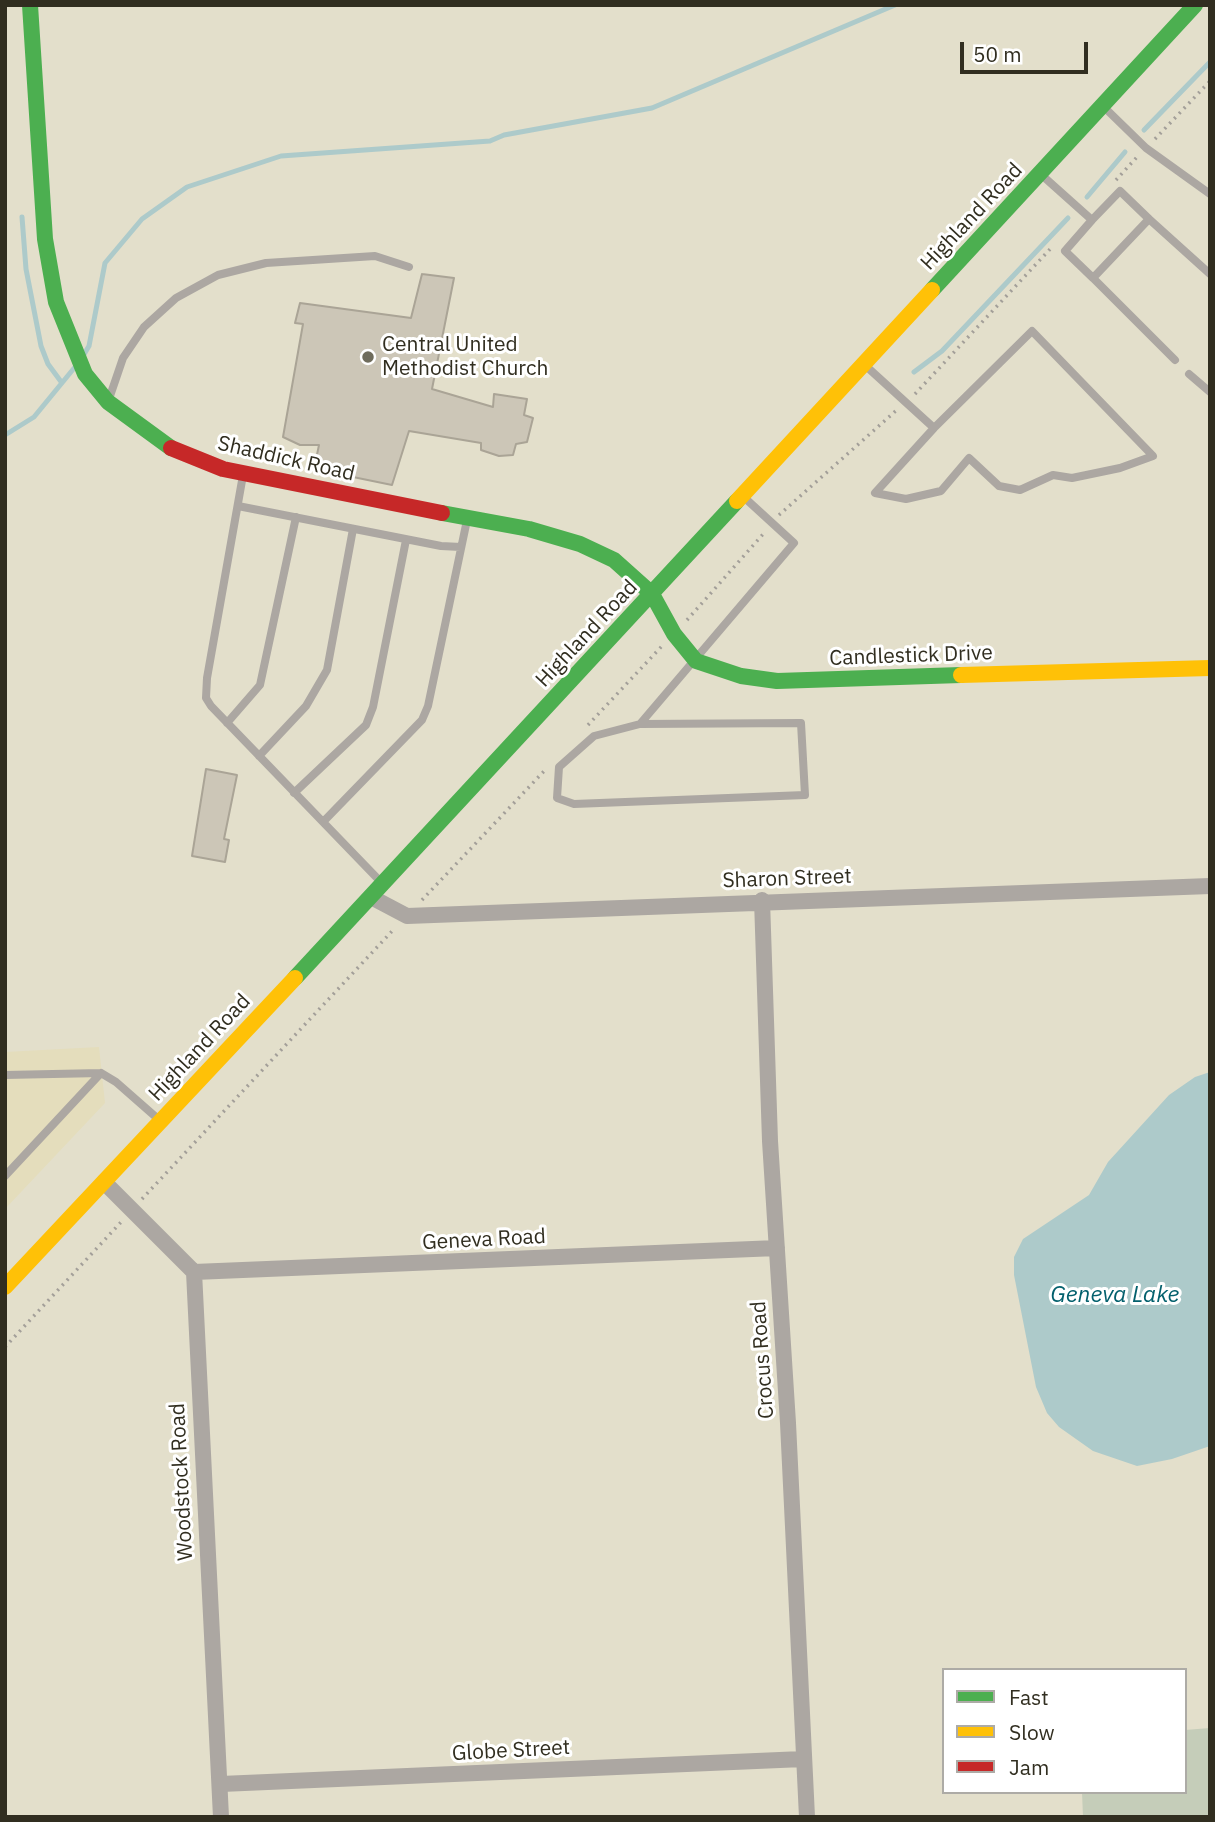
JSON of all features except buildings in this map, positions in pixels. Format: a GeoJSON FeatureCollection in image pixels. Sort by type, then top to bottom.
{"type":"FeatureCollection","features":[{"type":"Feature","properties":{"kind":"main road","name":"Shaddick Road"},"geometry":{"type":"LineString","coordinates":[[30,5],[45,239],[56,302],[71,345],[85,374],[108,402],[172,449],[223,470],[530,529],[580,544],[614,560],[652,594]]}},
{"type":"Feature","properties":{"kind":"main road","name":"Highland Road"},"geometry":{"type":"LineString","coordinates":[[5,1287],[865,365],[1195,5]]}},
{"type":"Feature","properties":{"kind":"main road"},"geometry":{"type":"LineString","coordinates":[[652,594],[674,634],[696,661]]}},
{"type":"Feature","properties":{"kind":"main road","name":"Candlestick Drive"},"geometry":{"type":"LineString","coordinates":[[696,661],[741,676],[777,681],[1210,668]]}},
{"type":"Feature","properties":{"kind":"street","name":"Sharon Street"},"geometry":{"type":"LineString","coordinates":[[407,916],[762,900],[1210,886]]}},
{"type":"Feature","properties":{"kind":"street"},"geometry":{"type":"LineString","coordinates":[[371,897],[407,916]]}},
{"type":"Feature","properties":{"kind":"street","name":"Crocus Road"},"geometry":{"type":"LineString","coordinates":[[762,900],[807,1817]]}},
{"type":"Feature","properties":{"kind":"street"},"geometry":{"type":"LineString","coordinates":[[104,1182],[194,1272]]}},
{"type":"Feature","properties":{"kind":"street","name":"Geneva Road"},"geometry":{"type":"LineString","coordinates":[[194,1272],[777,1248]]}},
{"type":"Feature","properties":{"kind":"street","name":"Woodstock Road"},"geometry":{"type":"LineString","coordinates":[[194,1272],[221,1817]]}},
{"type":"Feature","properties":{"kind":"street","name":"Globe Street"},"geometry":{"type":"LineString","coordinates":[[220,1784],[803,1759]]}},
{"type":"Feature","properties":{"kind":"lane"},"geometry":{"type":"LineString","coordinates":[[1103,106],[1146,148],[1210,194]]}},
{"type":"Feature","properties":{"kind":"lane"},"geometry":{"type":"LineString","coordinates":[[1040,174],[1092,220]]}},
{"type":"Feature","properties":{"kind":"lane"},"geometry":{"type":"LineString","coordinates":[[1175,360],[1065,251],[1120,191],[1210,274]]}},
{"type":"Feature","properties":{"kind":"lane"},"geometry":{"type":"LineString","coordinates":[[1093,278],[1149,219]]}},
{"type":"Feature","properties":{"kind":"lane"},"geometry":{"type":"LineString","coordinates":[[108,402],[123,358],[144,327],[176,298],[218,275],[266,263],[375,256],[409,267]]}},
{"type":"Feature","properties":{"kind":"lane"},"geometry":{"type":"LineString","coordinates":[[1032,331],[1153,456],[1119,468],[1072,478],[1053,475],[1020,490],[999,486],[969,458],[941,491],[906,499],[875,493],[934,428],[1032,331]]}},
{"type":"Feature","properties":{"kind":"lane"},"geometry":{"type":"LineString","coordinates":[[865,365],[934,428]]}},
{"type":"Feature","properties":{"kind":"lane"},"geometry":{"type":"LineString","coordinates":[[1189,374],[1210,392]]}},
{"type":"Feature","properties":{"kind":"lane"},"geometry":{"type":"LineString","coordinates":[[244,474],[207,678],[206,698],[383,884]]}},
{"type":"Feature","properties":{"kind":"lane"},"geometry":{"type":"LineString","coordinates":[[639,724],[801,723],[806,795],[574,804],[557,798],[559,767],[594,736],[639,724],[794,544],[743,496]]}},
{"type":"Feature","properties":{"kind":"lane"},"geometry":{"type":"LineString","coordinates":[[238,506],[406,540],[461,547]]}},
{"type":"Feature","properties":{"kind":"lane"},"geometry":{"type":"LineString","coordinates":[[227,723],[260,685],[296,517]]}},
{"type":"Feature","properties":{"kind":"lane"},"geometry":{"type":"LineString","coordinates":[[323,822],[422,720],[428,706],[467,517]]}},
{"type":"Feature","properties":{"kind":"lane"},"geometry":{"type":"LineString","coordinates":[[259,756],[306,706],[327,670],[353,529]]}},
{"type":"Feature","properties":{"kind":"lane"},"geometry":{"type":"LineString","coordinates":[[294,793],[366,725],[373,707],[406,540]]}},
{"type":"Feature","properties":{"kind":"lane"},"geometry":{"type":"LineString","coordinates":[[5,1176],[101,1073]]}},
{"type":"Feature","properties":{"kind":"lane"},"geometry":{"type":"LineString","coordinates":[[5,1075],[101,1073],[116,1082],[160,1121]]}},
{"type":"Feature","properties":{"kind":"path"},"geometry":{"type":"LineString","coordinates":[[1111,186],[1210,81]]}},
{"type":"Feature","properties":{"kind":"path"},"geometry":{"type":"LineString","coordinates":[[579,735],[772,524],[906,402],[1056,244]]}},
{"type":"Feature","properties":{"kind":"path"},"geometry":{"type":"LineString","coordinates":[[5,1347],[550,765]]}},
{"type":"Feature","properties":{"kind":"shaded area"},"geometry":{"type":"Polygon","coordinates":[[[99,1047],[105,1103],[5,1209],[5,1052],[99,1047]]]}},
{"type":"Feature","properties":{"kind":"green space"},"geometry":{"type":"Polygon","coordinates":[[[1210,1728],[1210,1817],[1083,1817],[1082,1794],[1187,1794],[1187,1730],[1210,1728]]]}},
{"type":"Feature","properties":{"kind":"water","name":"Geneva Lake"},"geometry":{"type":"Polygon","coordinates":[[[1210,1072],[1210,1446],[1172,1459],[1137,1466],[1093,1451],[1059,1427],[1047,1413],[1036,1387],[1014,1275],[1014,1257],[1023,1239],[1089,1195],[1108,1162],[1169,1095],[1195,1077],[1210,1072]]]}},
{"type":"Feature","properties":{"kind":"waterway"},"geometry":{"type":"LineString","coordinates":[[83,356],[89,346],[105,263],[142,219],[187,187],[281,156],[490,141],[504,135],[652,108],[895,5]]}},
{"type":"Feature","properties":{"kind":"waterway"},"geometry":{"type":"LineString","coordinates":[[1144,130],[1210,62]]}},
{"type":"Feature","properties":{"kind":"waterway"},"geometry":{"type":"LineString","coordinates":[[1087,197],[1125,152]]}},
{"type":"Feature","properties":{"kind":"waterway"},"geometry":{"type":"LineString","coordinates":[[22,217],[26,269],[41,346],[48,364],[62,383]]}},
{"type":"Feature","properties":{"kind":"waterway"},"geometry":{"type":"LineString","coordinates":[[914,372],[942,351],[1068,218]]}},
{"type":"Feature","properties":{"kind":"waterway"},"geometry":{"type":"LineString","coordinates":[[5,435],[34,417],[75,367]]}},
{"type":"Feature","properties":{"kind":"traffic: fast"},"geometry":{"type":"LineString","coordinates":[[30,5],[45,239],[56,302],[85,374],[108,402],[171,448]]}},
{"type":"Feature","properties":{"kind":"traffic: fast"},"geometry":{"type":"LineString","coordinates":[[932,290],[1195,5]]}},
{"type":"Feature","properties":{"kind":"traffic: fast"},"geometry":{"type":"LineString","coordinates":[[295,978],[737,501]]}},
{"type":"Feature","properties":{"kind":"traffic: fast"},"geometry":{"type":"LineString","coordinates":[[442,513],[529,529],[580,544],[614,560],[652,594],[674,634],[696,661],[741,676],[777,681],[961,675]]}},
{"type":"Feature","properties":{"kind":"traffic: slow"},"geometry":{"type":"LineString","coordinates":[[737,501],[932,290]]}},
{"type":"Feature","properties":{"kind":"traffic: slow"},"geometry":{"type":"LineString","coordinates":[[961,675],[1210,668]]}},
{"type":"Feature","properties":{"kind":"traffic: slow"},"geometry":{"type":"LineString","coordinates":[[5,1287],[295,978]]}},
{"type":"Feature","properties":{"kind":"traffic: jam"},"geometry":{"type":"LineString","coordinates":[[171,448],[223,469],[442,513]]}},
{"type":"Feature","properties":{"kind":"place","name":"Central United Methodist Church"},"geometry":{"type":"Point","coordinates":[368,357]}}]}
